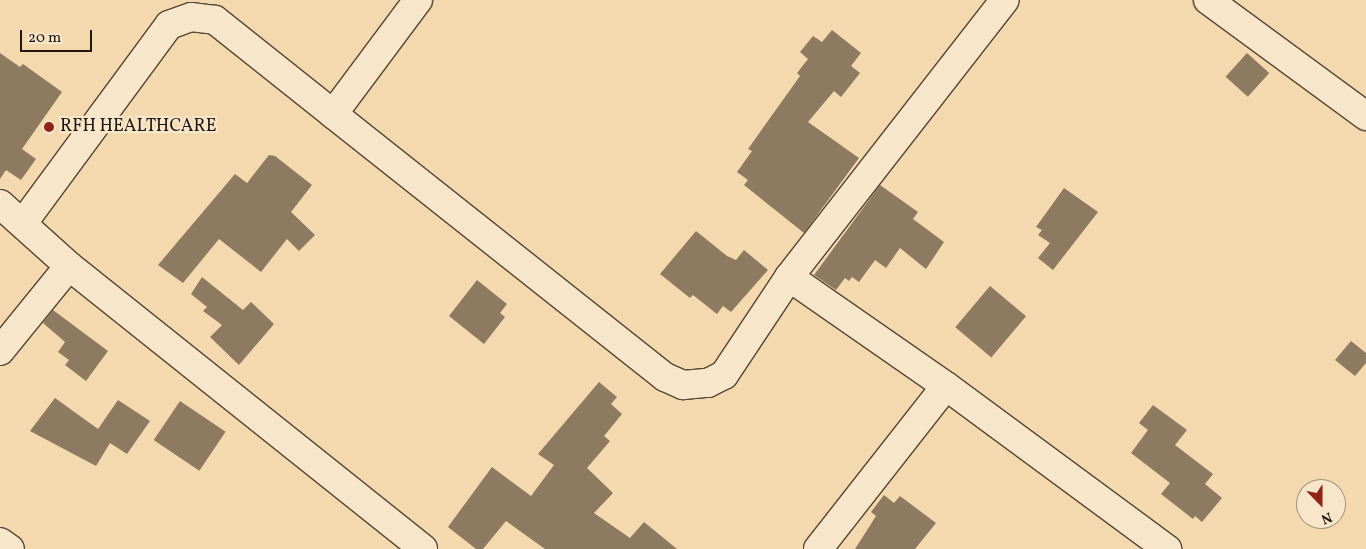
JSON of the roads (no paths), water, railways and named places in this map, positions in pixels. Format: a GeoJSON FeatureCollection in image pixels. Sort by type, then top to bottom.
{"type":"FeatureCollection","features":[{"type":"Feature","properties":{"kind":"street"},"geometry":{"type":"LineString","coordinates":[[333,114],[418,0]]}},
{"type":"Feature","properties":{"kind":"street"},"geometry":{"type":"LineString","coordinates":[[23,223],[169,25],[191,17],[215,20],[665,377],[683,386],[708,383],[724,375],[789,277],[1005,0]]}},
{"type":"Feature","properties":{"kind":"street"},"geometry":{"type":"LineString","coordinates":[[1208,0],[1366,116]]}},
{"type":"Feature","properties":{"kind":"street"},"geometry":{"type":"LineString","coordinates":[[0,204],[69,266],[409,545]]}},
{"type":"Feature","properties":{"kind":"street"},"geometry":{"type":"LineString","coordinates":[[0,351],[69,266]]}},
{"type":"Feature","properties":{"kind":"street"},"geometry":{"type":"LineString","coordinates":[[789,277],[946,386],[1167,549]]}},
{"type":"Feature","properties":{"kind":"street"},"geometry":{"type":"LineString","coordinates":[[818,549],[946,386]]}},
{"type":"Feature","properties":{"kind":"street"},"geometry":{"type":"LineString","coordinates":[[0,542],[10,549]]}},
{"type":"Feature","properties":{"kind":"place","name":"RFH HEALTHCARE"},"geometry":{"type":"Point","coordinates":[49,127]}}]}
